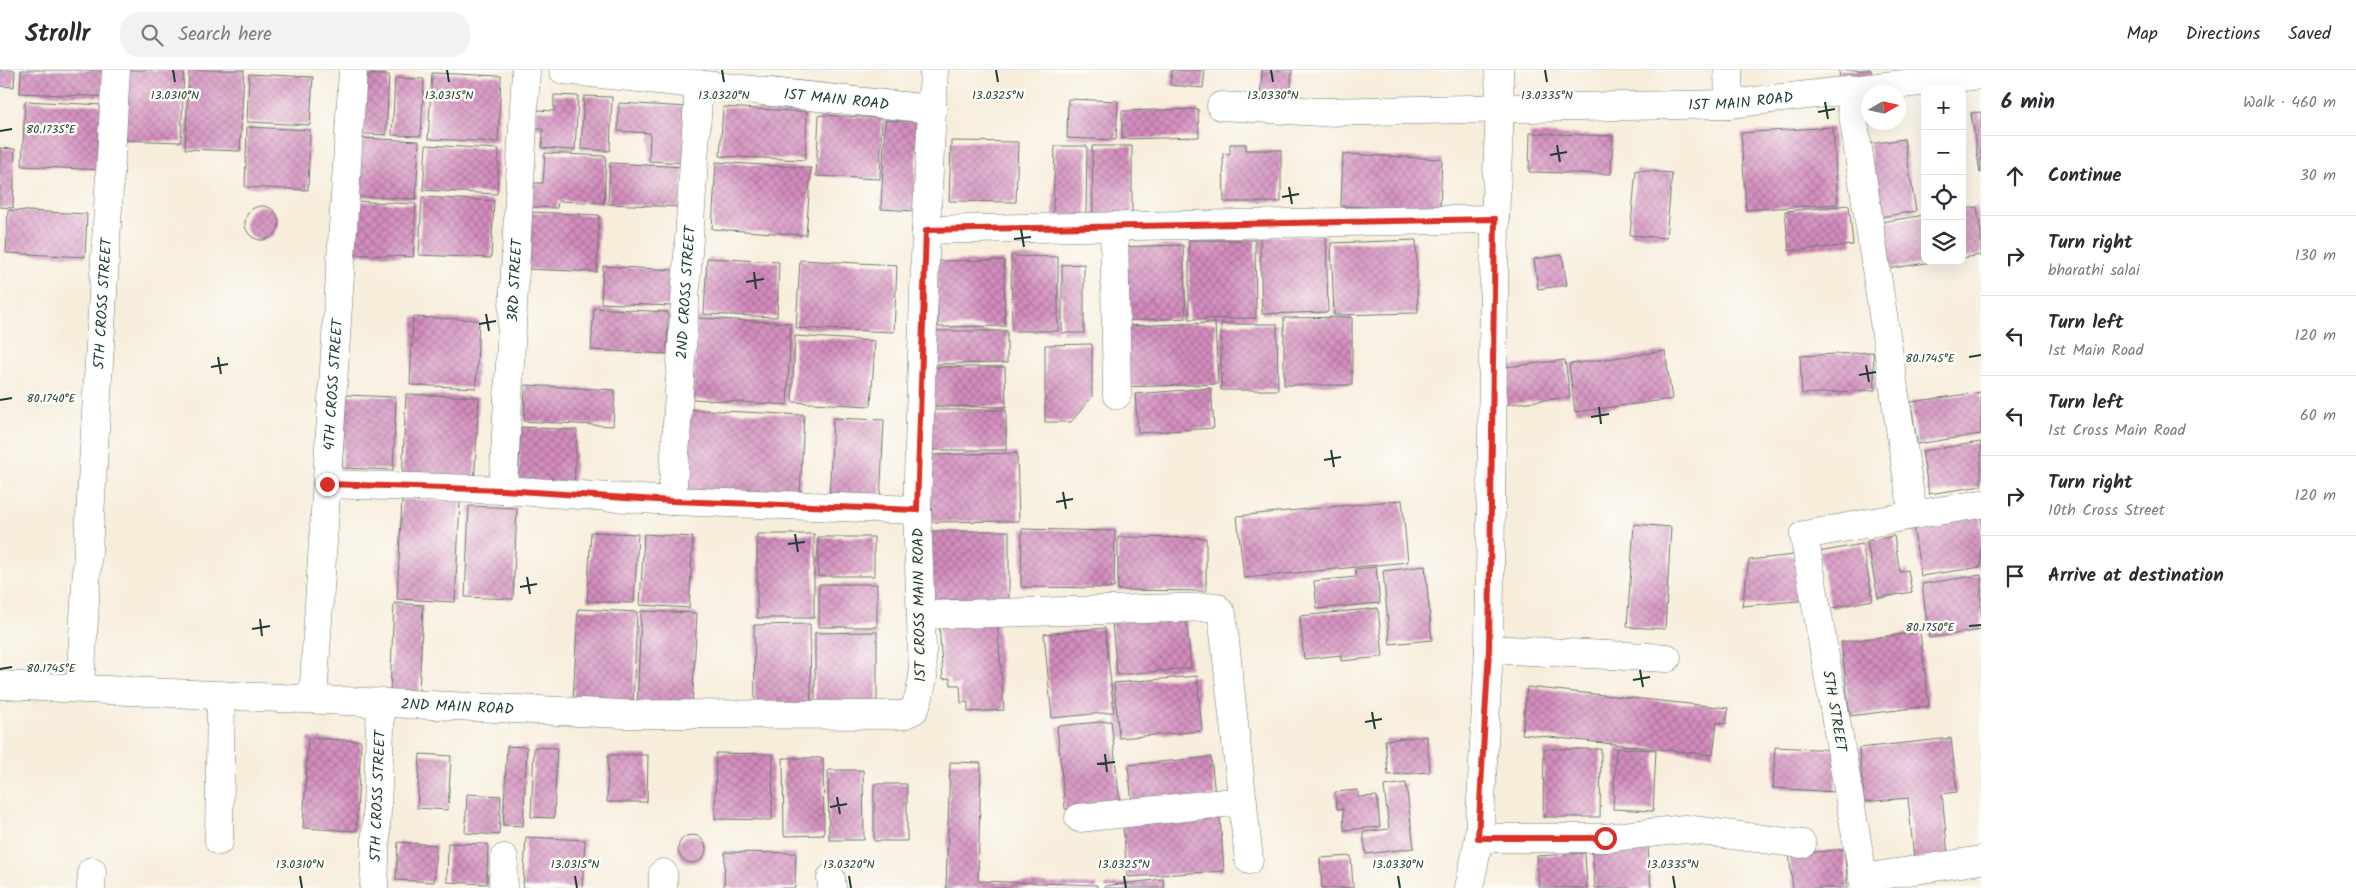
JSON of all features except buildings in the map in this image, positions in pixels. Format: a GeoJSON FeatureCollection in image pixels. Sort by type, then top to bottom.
{"type":"FeatureCollection","features":[{"type":"Feature","properties":{"kind":"street","name":"5TH CROSS STREET"},"geometry":{"type":"LineString","coordinates":[[80,688],[116,70]]}},
{"type":"Feature","properties":{"kind":"street","name":"4TH CROSS STREET"},"geometry":{"type":"LineString","coordinates":[[313,699],[353,70]]}},
{"type":"Feature","properties":{"kind":"street","name":"3RD STREET"},"geometry":{"type":"LineString","coordinates":[[503,490],[526,70]]}},
{"type":"Feature","properties":{"kind":"street","name":"1ST MAIN ROAD"},"geometry":{"type":"LineString","coordinates":[[563,70],[932,109]]}},
{"type":"Feature","properties":{"kind":"street","name":"1ST CROSS MAIN ROAD"},"geometry":{"type":"LineString","coordinates":[[914,710],[923,677],[917,510],[926,230],[934,70]]}},
{"type":"Feature","properties":{"kind":"street"},"geometry":{"type":"LineString","coordinates":[[1469,888],[1478,838],[1489,649],[1495,219],[1500,107],[1499,70]]}},
{"type":"Feature","properties":{"kind":"street"},"geometry":{"type":"LineString","coordinates":[[1728,70],[1729,104]]}},
{"type":"Feature","properties":{"kind":"street","name":"1ST MAIN ROAD"},"geometry":{"type":"LineString","coordinates":[[1221,106],[1320,112],[1729,104],[1981,75]]}},
{"type":"Feature","properties":{"kind":"street","name":"2ND CROSS STREET"},"geometry":{"type":"LineString","coordinates":[[672,501],[699,84]]}},
{"type":"Feature","properties":{"kind":"street"},"geometry":{"type":"LineString","coordinates":[[1849,89],[1913,515],[1981,504]]}},
{"type":"Feature","properties":{"kind":"street"},"geometry":{"type":"LineString","coordinates":[[926,230],[1495,219]]}},
{"type":"Feature","properties":{"kind":"street"},"geometry":{"type":"LineString","coordinates":[[1114,226],[1117,395]]}},
{"type":"Feature","properties":{"kind":"street"},"geometry":{"type":"LineString","coordinates":[[327,484],[503,490],[672,501],[917,510]]}},
{"type":"Feature","properties":{"kind":"street","name":"5TH STREET"},"geometry":{"type":"LineString","coordinates":[[1864,883],[1804,535],[1913,515]]}},
{"type":"Feature","properties":{"kind":"street"},"geometry":{"type":"LineString","coordinates":[[921,615],[1216,607],[1222,614],[1249,860]]}},
{"type":"Feature","properties":{"kind":"street"},"geometry":{"type":"LineString","coordinates":[[1489,649],[1668,658]]}},
{"type":"Feature","properties":{"kind":"street","name":"2ND MAIN ROAD"},"geometry":{"type":"LineString","coordinates":[[0,685],[623,714],[903,714],[914,710]]}},
{"type":"Feature","properties":{"kind":"street"},"geometry":{"type":"LineString","coordinates":[[219,840],[220,695]]}},
{"type":"Feature","properties":{"kind":"street","name":"5TH CROSS STREET"},"geometry":{"type":"LineString","coordinates":[[374,888],[381,702]]}},
{"type":"Feature","properties":{"kind":"street"},"geometry":{"type":"LineString","coordinates":[[1079,818],[1243,801]]}},
{"type":"Feature","properties":{"kind":"street"},"geometry":{"type":"LineString","coordinates":[[1478,838],[1605,838],[1685,829],[1802,844]]}},
{"type":"Feature","properties":{"kind":"street"},"geometry":{"type":"LineString","coordinates":[[503,888],[504,858]]}},
{"type":"Feature","properties":{"kind":"street"},"geometry":{"type":"LineString","coordinates":[[1864,883],[1981,860]]}},
{"type":"Feature","properties":{"kind":"route"},"geometry":{"type":"LineString","coordinates":[[327,484],[503,490],[672,501],[917,510],[926,230],[1495,219],[1489,649],[1478,838],[1605,838]]}}]}
